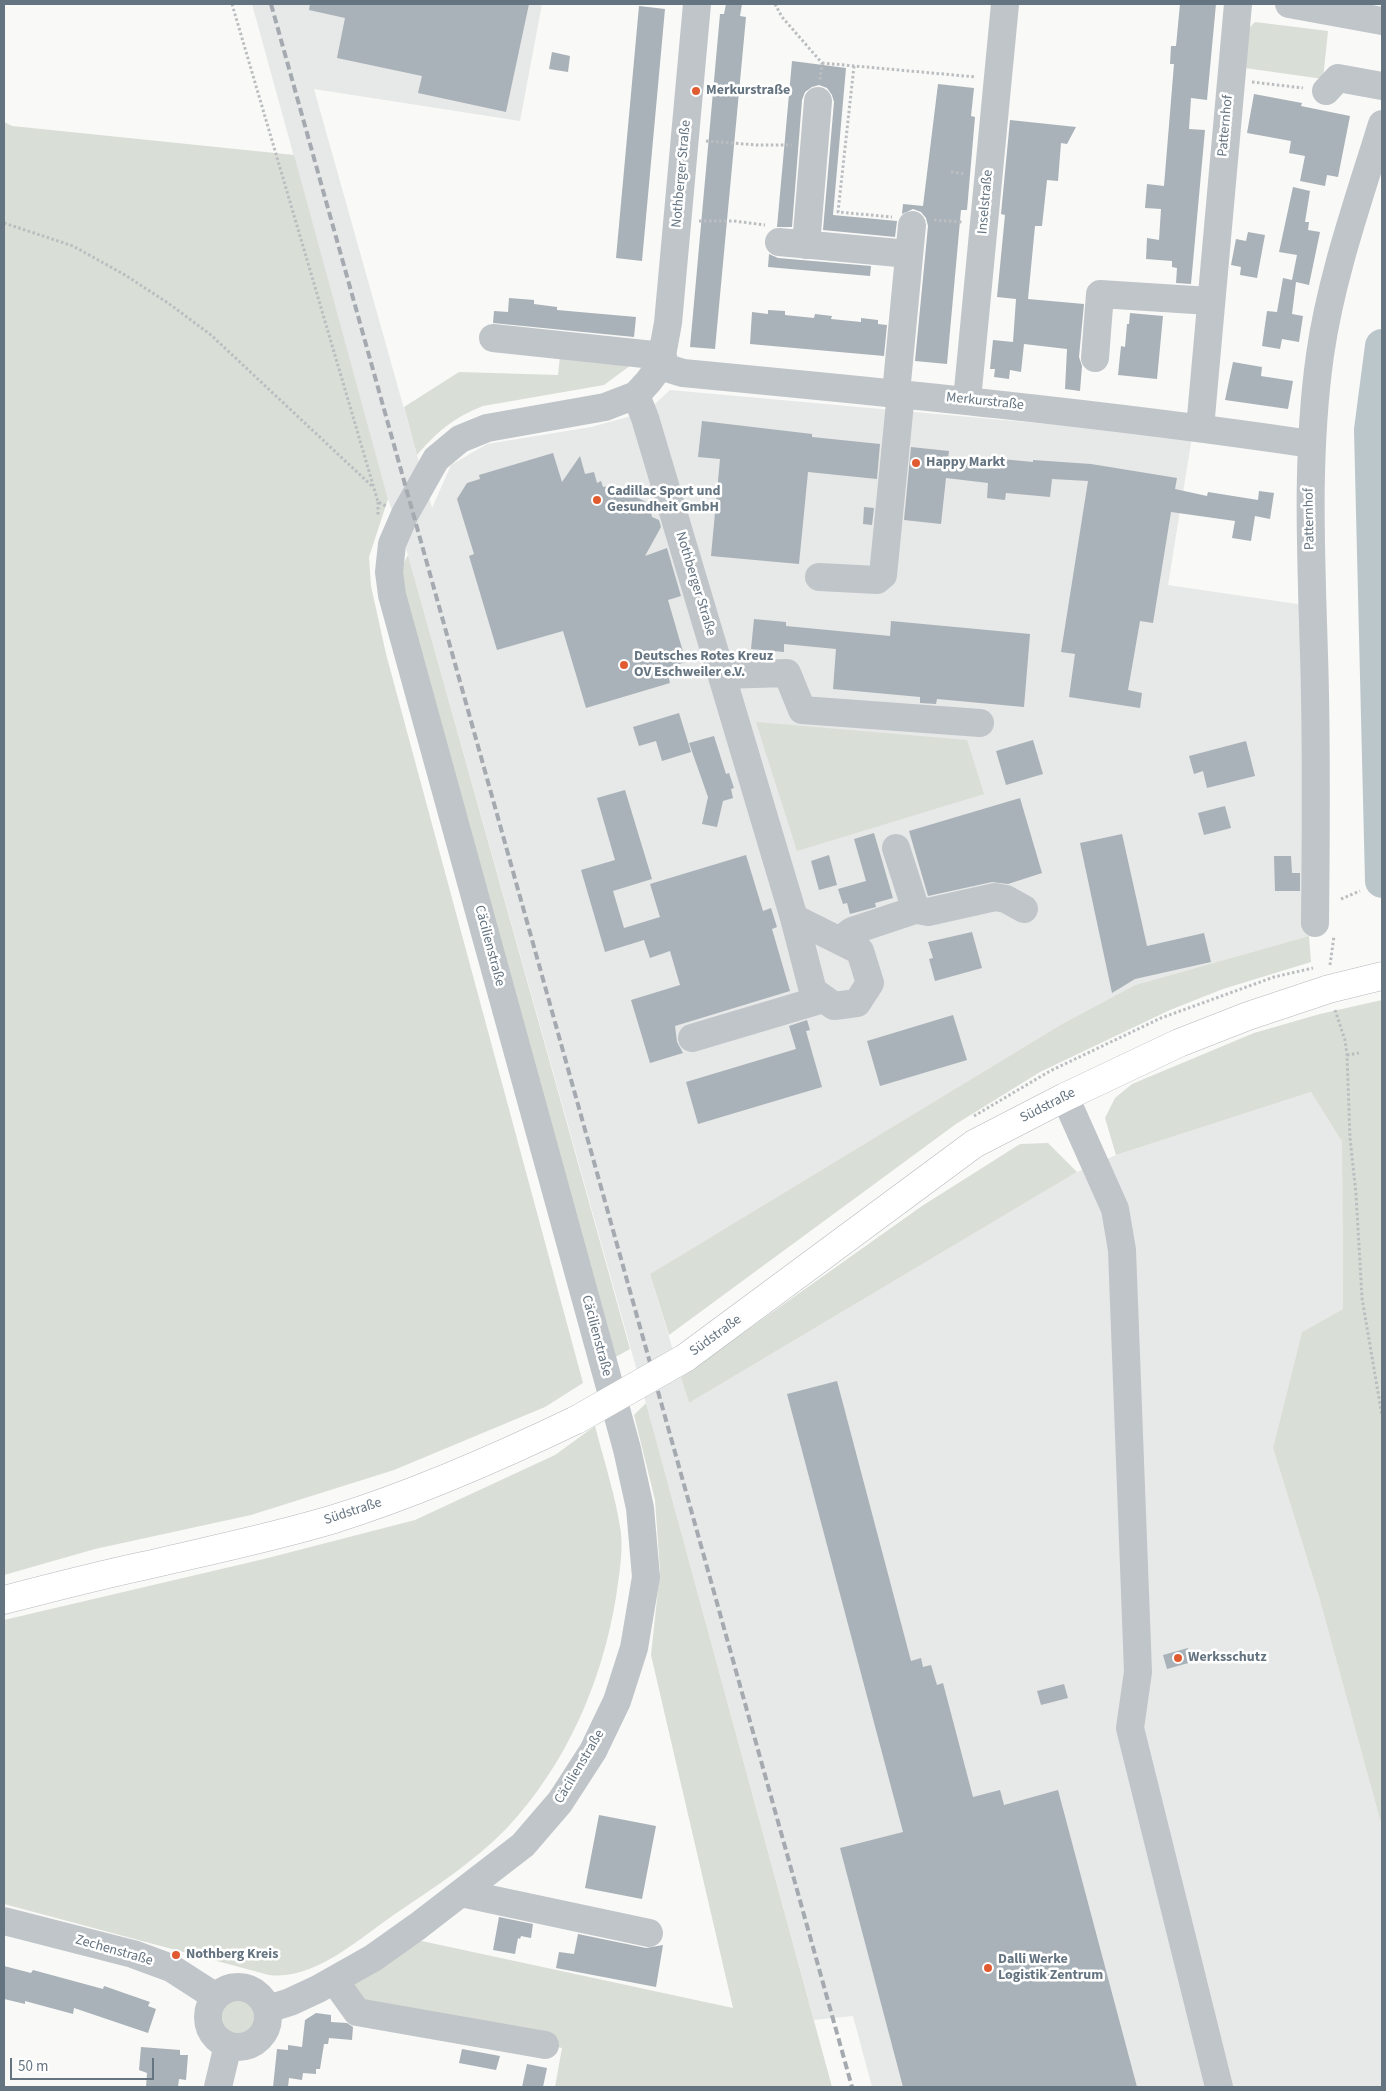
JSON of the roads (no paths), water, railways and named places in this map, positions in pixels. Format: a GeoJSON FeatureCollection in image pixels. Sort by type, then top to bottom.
{"type":"FeatureCollection","features":[{"type":"Feature","properties":{"kind":"main road","name":"Südstraße"},"geometry":{"type":"LineString","coordinates":[[4,1600],[115,1572],[262,1539],[333,1519],[404,1495],[512,1451],[578,1420],[685,1358],[974,1144],[1065,1097],[1179,1043],[1248,1016],[1335,987],[1382,976]]}},
{"type":"Feature","properties":{"kind":"street","name":"Nothberger Straße"},"geometry":{"type":"LineString","coordinates":[[405,514],[436,459],[460,439],[487,428],[605,407],[636,395],[648,382],[661,361],[669,314],[697,4]]}},
{"type":"Feature","properties":{"kind":"street","name":"Inselstraße"},"geometry":{"type":"LineString","coordinates":[[968,400],[1005,4]]}},
{"type":"Feature","properties":{"kind":"street","name":"Patternhof"},"geometry":{"type":"LineString","coordinates":[[1200,428],[1238,4]]}},
{"type":"Feature","properties":{"kind":"street"},"geometry":{"type":"LineString","coordinates":[[1289,4],[1382,21]]}},
{"type":"Feature","properties":{"kind":"street"},"geometry":{"type":"LineString","coordinates":[[1326,91],[1338,78],[1382,86]]}},
{"type":"Feature","properties":{"kind":"street"},"geometry":{"type":"LineString","coordinates":[[806,245],[818,101]]}},
{"type":"Feature","properties":{"kind":"street","name":"Patternhof"},"geometry":{"type":"LineString","coordinates":[[1315,922],[1314,656],[1309,510],[1311,444],[1320,353],[1338,269],[1382,124]]}},
{"type":"Feature","properties":{"kind":"street"},"geometry":{"type":"LineString","coordinates":[[819,577],[877,580],[883,574],[912,220]]}},
{"type":"Feature","properties":{"kind":"street"},"geometry":{"type":"LineString","coordinates":[[778,242],[909,254]]}},
{"type":"Feature","properties":{"kind":"street"},"geometry":{"type":"LineString","coordinates":[[1095,358],[1100,294],[1210,301]]}},
{"type":"Feature","properties":{"kind":"street","name":"Merkurstraße"},"geometry":{"type":"LineString","coordinates":[[493,338],[661,361],[683,373],[968,400],[1200,428],[1311,444]]}},
{"type":"Feature","properties":{"kind":"street","name":"Nothberger Straße"},"geometry":{"type":"LineString","coordinates":[[636,395],[645,418],[722,675],[794,918],[813,991],[823,999]]}},
{"type":"Feature","properties":{"kind":"street","name":"Cäcilienstraße"},"geometry":{"type":"LineString","coordinates":[[268,2009],[290,2002],[372,1958],[462,1893],[523,1845],[560,1802],[593,1751],[617,1701],[634,1648],[646,1577],[640,1508],[627,1449],[392,595],[389,572],[392,544],[405,514]]}},
{"type":"Feature","properties":{"kind":"street"},"geometry":{"type":"LineString","coordinates":[[722,675],[787,673],[802,710],[980,723]]}},
{"type":"Feature","properties":{"kind":"street"},"geometry":{"type":"LineString","coordinates":[[896,848],[913,901],[913,909]]}},
{"type":"Feature","properties":{"kind":"street"},"geometry":{"type":"LineString","coordinates":[[840,940],[852,930],[912,911],[913,909],[928,912],[995,897],[1006,899],[1024,909]]}},
{"type":"Feature","properties":{"kind":"street"},"geometry":{"type":"LineString","coordinates":[[692,1038],[823,999],[834,1006],[857,1003],[870,983],[860,951],[794,918]]}},
{"type":"Feature","properties":{"kind":"street"},"geometry":{"type":"LineString","coordinates":[[1065,1097],[1115,1209],[1121,1242],[1138,1672],[1130,1728],[1219,2087]]}},
{"type":"Feature","properties":{"kind":"street"},"geometry":{"type":"LineString","coordinates":[[462,1893],[649,1933]]}},
{"type":"Feature","properties":{"kind":"street","name":"Zechenstraße"},"geometry":{"type":"LineString","coordinates":[[4,1921],[133,1954],[171,1968],[216,1997]]}},
{"type":"Feature","properties":{"kind":"street"},"geometry":{"type":"LineString","coordinates":[[334,1980],[357,2012],[545,2045]]}},
{"type":"Feature","properties":{"kind":"street"},"geometry":{"type":"LineString","coordinates":[[245,1988],[259,1996],[268,2009],[268,2018],[262,2036],[246,2046],[228,2046],[213,2034],[209,2025],[208,2015],[216,1997],[229,1989],[245,1988]]}},
{"type":"Feature","properties":{"kind":"street"},"geometry":{"type":"LineString","coordinates":[[218,2087],[228,2046]]}},
{"type":"Feature","properties":{"kind":"waterway"},"geometry":{"type":"LineString","coordinates":[[1382,346],[1371,430],[1382,881]]}},
{"type":"Feature","properties":{"kind":"railway"},"geometry":{"type":"LineString","coordinates":[[271,4],[852,2087]]}},
{"type":"Feature","properties":{"kind":"place","name":"Merkurstraße"},"geometry":{"type":"Point","coordinates":[696,91]}},
{"type":"Feature","properties":{"kind":"place","name":"Happy Markt"},"geometry":{"type":"Point","coordinates":[916,463]}},
{"type":"Feature","properties":{"kind":"place","name":"Cadillac Sport und Gesundheit GmbH"},"geometry":{"type":"Point","coordinates":[597,500]}},
{"type":"Feature","properties":{"kind":"place","name":"Deutsches Rotes Kreuz OV Eschweiler e.V."},"geometry":{"type":"Point","coordinates":[624,665]}},
{"type":"Feature","properties":{"kind":"place","name":"Werksschutz"},"geometry":{"type":"Point","coordinates":[1178,1658]}},
{"type":"Feature","properties":{"kind":"place","name":"Nothberg Kreis"},"geometry":{"type":"Point","coordinates":[176,1955]}},
{"type":"Feature","properties":{"kind":"place","name":"Dalli Werke Logistik Zentrum"},"geometry":{"type":"Point","coordinates":[988,1968]}}]}
